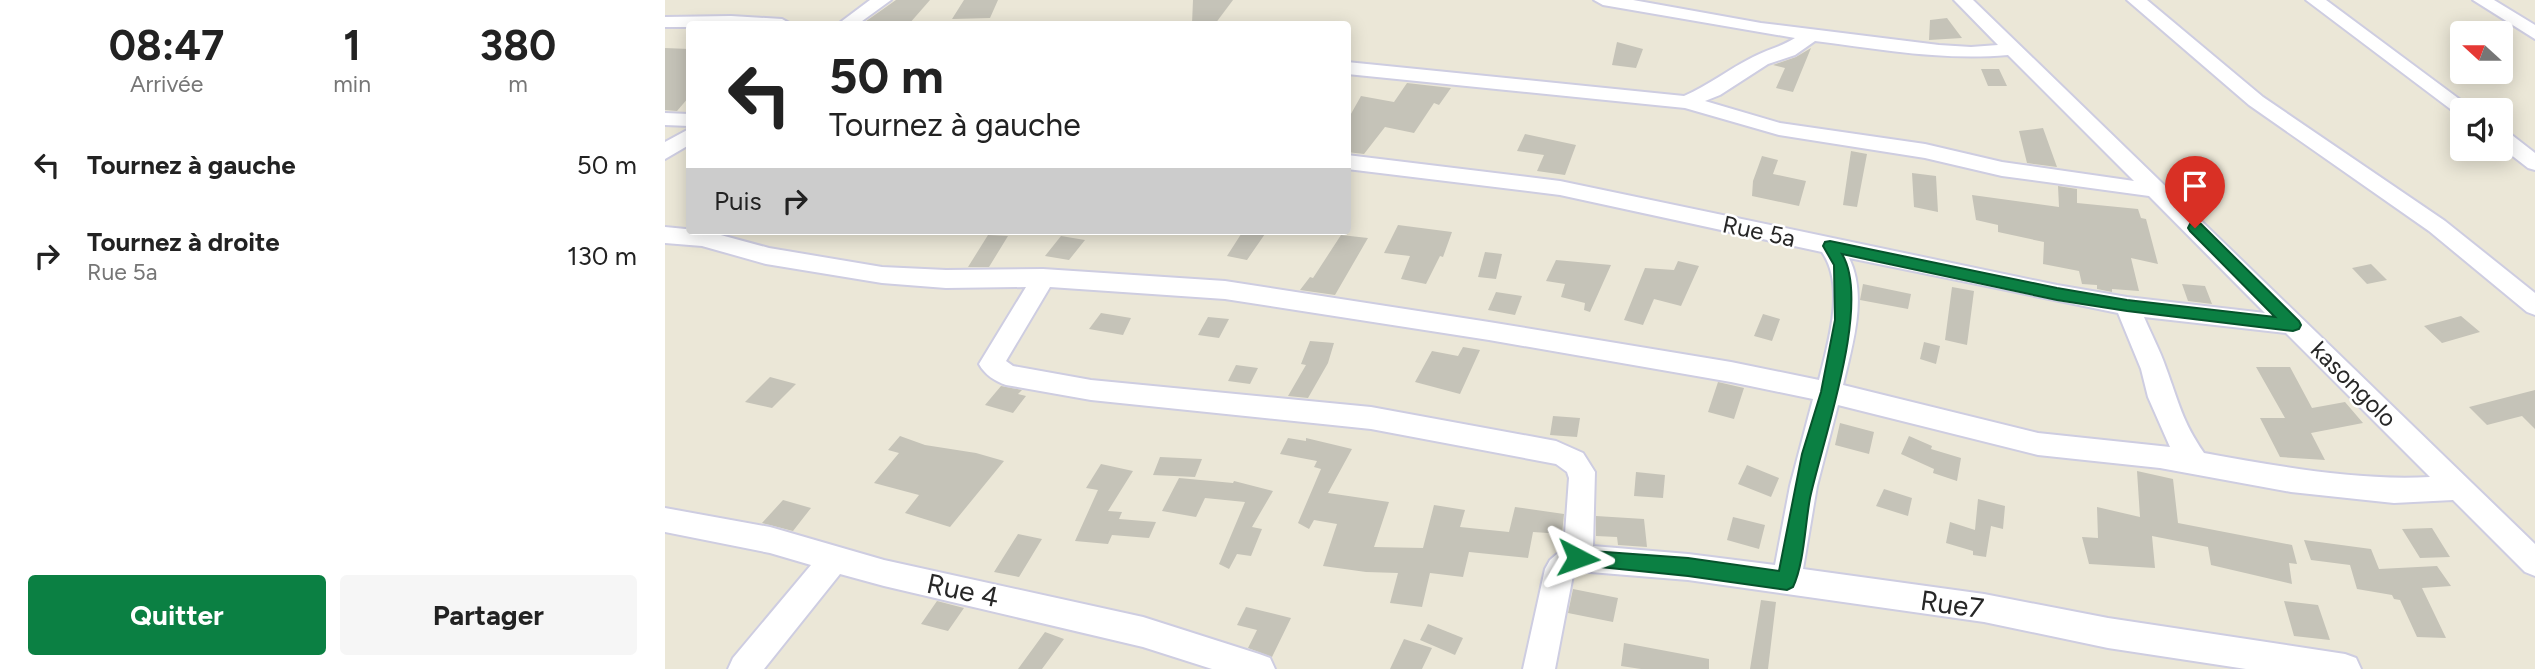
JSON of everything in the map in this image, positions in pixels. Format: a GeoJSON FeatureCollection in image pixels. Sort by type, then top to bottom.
{"type":"FeatureCollection","features":[{"type":"Feature","properties":{"kind":"street"},"geometry":{"type":"LineString","coordinates":[[851,21],[882,0]]}},
{"type":"Feature","properties":{"kind":"street"},"geometry":{"type":"LineString","coordinates":[[1700,18],[1708,0]]}},
{"type":"Feature","properties":{"kind":"street","name":"kasongolo"},"geometry":{"type":"LineString","coordinates":[[1963,0],[2535,563]]}},
{"type":"Feature","properties":{"kind":"street"},"geometry":{"type":"LineString","coordinates":[[2136,0],[2256,101],[2437,226],[2535,306]]}},
{"type":"Feature","properties":{"kind":"street"},"geometry":{"type":"LineString","coordinates":[[2315,0],[2450,100]]}},
{"type":"Feature","properties":{"kind":"street"},"geometry":{"type":"LineString","coordinates":[[2482,0],[2535,33]]}},
{"type":"Feature","properties":{"kind":"street"},"geometry":{"type":"LineString","coordinates":[[1614,1],[1700,18],[1947,52],[2011,50]]}},
{"type":"Feature","properties":{"kind":"street"},"geometry":{"type":"LineString","coordinates":[[665,22],[686,21]]}},
{"type":"Feature","properties":{"kind":"street"},"geometry":{"type":"LineString","coordinates":[[698,21],[744,21]]}},
{"type":"Feature","properties":{"kind":"street"},"geometry":{"type":"LineString","coordinates":[[1686,102],[1713,91],[1752,65],[1788,51],[1811,35]]}},
{"type":"Feature","properties":{"kind":"street"},"geometry":{"type":"LineString","coordinates":[[1351,68],[1409,72],[1521,88],[1686,102],[1779,129],[1925,151],[2002,169],[2137,189],[2156,189]]}},
{"type":"Feature","properties":{"kind":"street"},"geometry":{"type":"LineString","coordinates":[[665,120],[686,120]]}},
{"type":"Feature","properties":{"kind":"street"},"geometry":{"type":"LineString","coordinates":[[665,152],[686,138]]}},
{"type":"Feature","properties":{"kind":"street"},"geometry":{"type":"LineString","coordinates":[[2513,146],[2535,163]]}},
{"type":"Feature","properties":{"kind":"street","name":"Rue 5a"},"geometry":{"type":"LineString","coordinates":[[1351,162],[1539,184],[2034,289],[2127,306],[2293,325]]}},
{"type":"Feature","properties":{"kind":"street"},"geometry":{"type":"LineString","coordinates":[[665,234],[702,238],[792,262],[882,275],[1043,278],[1226,290],[1731,372],[1829,392],[2038,444],[2196,464],[2291,480],[2394,491],[2458,488]]}},
{"type":"Feature","properties":{"kind":"street"},"geometry":{"type":"LineString","coordinates":[[1787,581],[1811,454],[1829,392],[1843,320],[1842,265],[1830,246]]}},
{"type":"Feature","properties":{"kind":"street"},"geometry":{"type":"LineString","coordinates":[[1043,278],[992,364],[1006,375],[1117,393],[1371,418],[1556,452],[1571,458],[1580,466],[1583,478],[1569,564],[1539,669]]}},
{"type":"Feature","properties":{"kind":"street"},"geometry":{"type":"LineString","coordinates":[[2127,306],[2154,369],[2161,397],[2176,434],[2196,464]]}},
{"type":"Feature","properties":{"kind":"street","name":"Rue 4"},"geometry":{"type":"LineString","coordinates":[[665,520],[770,540],[884,573],[1143,632],[1259,669]]}},
{"type":"Feature","properties":{"kind":"street"},"geometry":{"type":"LineString","coordinates":[[744,669],[834,559]]}},
{"type":"Feature","properties":{"kind":"street","name":"Rue7"},"geometry":{"type":"LineString","coordinates":[[1569,564],[1688,567],[1984,608],[2108,633],[2345,669]]}},
{"type":"Feature","properties":{"kind":"building"},"geometry":{"type":"Polygon","coordinates":[[[896,0],[930,0],[912,21],[866,21],[896,0]]]}},
{"type":"Feature","properties":{"kind":"building"},"geometry":{"type":"Polygon","coordinates":[[[964,0],[998,0],[990,18],[952,19],[964,0]]]}},
{"type":"Feature","properties":{"kind":"building"},"geometry":{"type":"Polygon","coordinates":[[[1193,0],[1233,0],[1217,21],[1192,21],[1193,0]]]}},
{"type":"Feature","properties":{"kind":"building"},"geometry":{"type":"Polygon","coordinates":[[[1947,18],[1962,38],[1929,40],[1930,20],[1947,18]]]}},
{"type":"Feature","properties":{"kind":"building"},"geometry":{"type":"Polygon","coordinates":[[[1617,42],[1643,49],[1636,68],[1612,65],[1617,42]]]}},
{"type":"Feature","properties":{"kind":"building"},"geometry":{"type":"Polygon","coordinates":[[[665,48],[686,49],[686,100],[677,111],[665,110],[665,48]]]}},
{"type":"Feature","properties":{"kind":"building"},"geometry":{"type":"Polygon","coordinates":[[[1811,48],[1793,92],[1776,88],[1785,68],[1773,65],[1811,48]]]}},
{"type":"Feature","properties":{"kind":"building"},"geometry":{"type":"Polygon","coordinates":[[[1981,69],[1999,69],[2007,86],[1988,86],[1981,69]]]}},
{"type":"Feature","properties":{"kind":"building"},"geometry":{"type":"Polygon","coordinates":[[[1407,83],[1451,88],[1439,105],[1434,103],[1414,133],[1385,127],[1364,154],[1351,152],[1351,114],[1361,96],[1394,102],[1407,83]]]}},
{"type":"Feature","properties":{"kind":"building"},"geometry":{"type":"Polygon","coordinates":[[[2043,128],[2057,167],[2027,163],[2019,131],[2043,128]]]}},
{"type":"Feature","properties":{"kind":"building"},"geometry":{"type":"Polygon","coordinates":[[[1525,134],[1576,145],[1565,175],[1537,171],[1544,155],[1517,151],[1525,134]]]}},
{"type":"Feature","properties":{"kind":"building"},"geometry":{"type":"Polygon","coordinates":[[[1851,151],[1867,154],[1857,207],[1843,205],[1851,151]]]}},
{"type":"Feature","properties":{"kind":"building"},"geometry":{"type":"Polygon","coordinates":[[[1762,156],[1778,160],[1773,174],[1806,181],[1799,206],[1752,196],[1753,181],[1762,156]]]}},
{"type":"Feature","properties":{"kind":"building"},"geometry":{"type":"Polygon","coordinates":[[[1912,173],[1936,176],[1938,212],[1914,207],[1912,173]]]}},
{"type":"Feature","properties":{"kind":"building"},"geometry":{"type":"Polygon","coordinates":[[[2058,186],[2077,189],[2077,203],[2138,209],[2141,218],[2146,219],[2158,264],[2131,258],[2139,291],[2112,289],[2112,292],[2097,289],[2097,285],[2082,284],[2079,271],[2043,264],[2044,242],[1998,232],[1998,225],[1976,220],[1972,195],[2059,207],[2058,186]]]}},
{"type":"Feature","properties":{"kind":"building"},"geometry":{"type":"Polygon","coordinates":[[[1398,225],[1452,232],[1443,257],[1440,256],[1426,284],[1401,279],[1410,256],[1384,253],[1398,225]]]}},
{"type":"Feature","properties":{"kind":"building"},"geometry":{"type":"Polygon","coordinates":[[[988,235],[1008,236],[989,267],[968,267],[988,235]]]}},
{"type":"Feature","properties":{"kind":"building"},"geometry":{"type":"Polygon","coordinates":[[[1240,235],[1264,235],[1247,260],[1227,256],[1240,235]]]}},
{"type":"Feature","properties":{"kind":"building"},"geometry":{"type":"Polygon","coordinates":[[[1341,235],[1368,238],[1335,295],[1300,290],[1310,277],[1313,278],[1341,235]]]}},
{"type":"Feature","properties":{"kind":"building"},"geometry":{"type":"Polygon","coordinates":[[[1061,236],[1085,240],[1069,260],[1045,256],[1061,236]]]}},
{"type":"Feature","properties":{"kind":"building"},"geometry":{"type":"Polygon","coordinates":[[[1485,252],[1502,254],[1496,279],[1478,277],[1485,252]]]}},
{"type":"Feature","properties":{"kind":"building"},"geometry":{"type":"Polygon","coordinates":[[[1556,260],[1611,265],[1590,312],[1584,310],[1585,303],[1561,297],[1565,284],[1546,281],[1556,260]]]}},
{"type":"Feature","properties":{"kind":"building"},"geometry":{"type":"Polygon","coordinates":[[[1678,261],[1699,266],[1681,306],[1654,299],[1643,325],[1624,320],[1645,268],[1674,270],[1678,261]]]}},
{"type":"Feature","properties":{"kind":"building"},"geometry":{"type":"Polygon","coordinates":[[[2371,264],[2387,280],[2367,284],[2352,268],[2371,264]]]}},
{"type":"Feature","properties":{"kind":"building"},"geometry":{"type":"Polygon","coordinates":[[[1863,284],[1911,294],[1908,309],[1860,300],[1863,284]]]}},
{"type":"Feature","properties":{"kind":"building"},"geometry":{"type":"Polygon","coordinates":[[[2182,284],[2205,286],[2212,304],[2188,301],[2182,284]]]}},
{"type":"Feature","properties":{"kind":"building"},"geometry":{"type":"Polygon","coordinates":[[[1952,287],[1974,291],[1967,345],[1945,340],[1952,287]]]}},
{"type":"Feature","properties":{"kind":"building"},"geometry":{"type":"Polygon","coordinates":[[[1496,292],[1522,296],[1515,315],[1488,310],[1496,292]]]}},
{"type":"Feature","properties":{"kind":"building"},"geometry":{"type":"Polygon","coordinates":[[[1101,313],[1131,318],[1123,335],[1089,329],[1101,313]]]}},
{"type":"Feature","properties":{"kind":"building"},"geometry":{"type":"Polygon","coordinates":[[[1763,314],[1780,319],[1772,341],[1754,336],[1763,314]]]}},
{"type":"Feature","properties":{"kind":"building"},"geometry":{"type":"Polygon","coordinates":[[[2461,316],[2480,332],[2442,343],[2424,326],[2461,316]]]}},
{"type":"Feature","properties":{"kind":"building"},"geometry":{"type":"Polygon","coordinates":[[[1208,317],[1229,319],[1219,338],[1198,335],[1208,317]]]}},
{"type":"Feature","properties":{"kind":"building"},"geometry":{"type":"Polygon","coordinates":[[[1310,341],[1334,343],[1328,363],[1308,398],[1288,396],[1306,365],[1301,364],[1310,341]]]}},
{"type":"Feature","properties":{"kind":"building"},"geometry":{"type":"Polygon","coordinates":[[[1924,342],[1940,346],[1936,364],[1920,359],[1924,342]]]}},
{"type":"Feature","properties":{"kind":"building"},"geometry":{"type":"Polygon","coordinates":[[[1463,347],[1480,350],[1460,394],[1415,382],[1432,351],[1458,356],[1463,347]]]}},
{"type":"Feature","properties":{"kind":"building"},"geometry":{"type":"Polygon","coordinates":[[[1236,365],[1258,368],[1250,384],[1228,381],[1236,365]]]}},
{"type":"Feature","properties":{"kind":"building"},"geometry":{"type":"Polygon","coordinates":[[[2256,367],[2290,367],[2312,408],[2345,402],[2363,423],[2311,433],[2325,460],[2280,457],[2260,418],[2285,418],[2256,367]]]}},
{"type":"Feature","properties":{"kind":"building"},"geometry":{"type":"Polygon","coordinates":[[[770,377],[796,384],[772,408],[745,402],[770,377]]]}},
{"type":"Feature","properties":{"kind":"building"},"geometry":{"type":"Polygon","coordinates":[[[1718,382],[1744,388],[1734,419],[1708,412],[1718,382]]]}},
{"type":"Feature","properties":{"kind":"building"},"geometry":{"type":"Polygon","coordinates":[[[1001,386],[1022,390],[1018,394],[1026,396],[1013,413],[985,405],[1001,386]]]}},
{"type":"Feature","properties":{"kind":"building"},"geometry":{"type":"Polygon","coordinates":[[[2535,390],[2535,429],[2522,416],[2487,425],[2469,407],[2535,390]]]}},
{"type":"Feature","properties":{"kind":"building"},"geometry":{"type":"Polygon","coordinates":[[[1553,416],[1580,418],[1577,437],[1550,435],[1553,416]]]}},
{"type":"Feature","properties":{"kind":"building"},"geometry":{"type":"Polygon","coordinates":[[[1840,423],[1874,432],[1869,454],[1835,445],[1840,423]]]}},
{"type":"Feature","properties":{"kind":"building"},"geometry":{"type":"Polygon","coordinates":[[[900,436],[925,445],[976,453],[1004,461],[950,527],[905,513],[919,495],[874,483],[899,453],[888,450],[900,436]]]}},
{"type":"Feature","properties":{"kind":"building"},"geometry":{"type":"Polygon","coordinates":[[[1909,436],[1932,446],[1931,449],[1961,458],[1957,481],[1933,473],[1934,469],[1901,454],[1909,436]]]}},
{"type":"Feature","properties":{"kind":"building"},"geometry":{"type":"Polygon","coordinates":[[[1288,438],[1306,441],[1306,438],[1352,449],[1328,493],[1389,502],[1374,547],[1423,548],[1434,505],[1465,510],[1460,527],[1509,532],[1515,507],[1564,514],[1562,534],[1533,532],[1528,558],[1469,552],[1463,577],[1430,573],[1422,607],[1390,603],[1398,573],[1323,566],[1337,524],[1314,520],[1309,529],[1298,523],[1321,469],[1314,467],[1317,461],[1280,454],[1288,438]]]}},
{"type":"Feature","properties":{"kind":"building"},"geometry":{"type":"Polygon","coordinates":[[[1160,457],[1202,459],[1195,477],[1153,475],[1160,457]]]}},
{"type":"Feature","properties":{"kind":"building"},"geometry":{"type":"Polygon","coordinates":[[[1101,464],[1133,471],[1108,511],[1122,512],[1119,519],[1156,522],[1149,538],[1112,535],[1108,544],[1075,541],[1098,490],[1086,488],[1101,464]]]}},
{"type":"Feature","properties":{"kind":"building"},"geometry":{"type":"Polygon","coordinates":[[[1747,465],[1779,478],[1771,497],[1738,484],[1747,465]]]}},
{"type":"Feature","properties":{"kind":"building"},"geometry":{"type":"Polygon","coordinates":[[[2137,471],[2173,479],[2178,523],[2292,545],[2297,564],[2289,563],[2292,584],[2211,565],[2208,547],[2152,536],[2155,568],[2089,564],[2082,537],[2098,538],[2097,507],[2140,517],[2137,471]]]}},
{"type":"Feature","properties":{"kind":"building"},"geometry":{"type":"Polygon","coordinates":[[[1636,472],[1665,475],[1663,498],[1634,496],[1636,472]]]}},
{"type":"Feature","properties":{"kind":"building"},"geometry":{"type":"Polygon","coordinates":[[[1179,478],[1234,481],[1273,491],[1252,527],[1262,529],[1251,556],[1237,554],[1229,569],[1219,564],[1245,502],[1205,498],[1196,517],[1162,511],[1179,478]]]}},
{"type":"Feature","properties":{"kind":"building"},"geometry":{"type":"Polygon","coordinates":[[[1884,489],[1912,498],[1908,516],[1876,506],[1884,489]]]}},
{"type":"Feature","properties":{"kind":"building"},"geometry":{"type":"Polygon","coordinates":[[[1978,499],[2005,506],[2003,529],[1991,526],[1986,557],[1973,555],[1973,551],[1946,543],[1950,522],[1975,530],[1978,499]]]}},
{"type":"Feature","properties":{"kind":"building"},"geometry":{"type":"Polygon","coordinates":[[[783,500],[811,508],[793,531],[762,523],[783,500]]]}},
{"type":"Feature","properties":{"kind":"building"},"geometry":{"type":"Polygon","coordinates":[[[1596,516],[1644,519],[1647,547],[1618,545],[1617,537],[1596,536],[1596,516]]]}},
{"type":"Feature","properties":{"kind":"building"},"geometry":{"type":"Polygon","coordinates":[[[1733,517],[1765,525],[1759,549],[1727,540],[1733,517]]]}},
{"type":"Feature","properties":{"kind":"building"},"geometry":{"type":"Polygon","coordinates":[[[2432,528],[2450,557],[2420,558],[2402,529],[2432,528]]]}},
{"type":"Feature","properties":{"kind":"building"},"geometry":{"type":"Polygon","coordinates":[[[1018,534],[1042,539],[1019,577],[994,572],[1018,534]]]}},
{"type":"Feature","properties":{"kind":"building"},"geometry":{"type":"Polygon","coordinates":[[[2304,540],[2371,549],[2379,569],[2437,566],[2451,586],[2422,588],[2446,638],[2417,637],[2400,600],[2394,599],[2392,595],[2357,589],[2350,565],[2311,560],[2304,540]]]}},
{"type":"Feature","properties":{"kind":"building"},"geometry":{"type":"Polygon","coordinates":[[[1573,589],[1618,598],[1613,622],[1568,613],[1573,589]]]}},
{"type":"Feature","properties":{"kind":"building"},"geometry":{"type":"Polygon","coordinates":[[[1761,600],[1776,602],[1768,669],[1750,669],[1761,600]]]}},
{"type":"Feature","properties":{"kind":"building"},"geometry":{"type":"Polygon","coordinates":[[[937,601],[964,608],[948,631],[921,624],[937,601]]]}},
{"type":"Feature","properties":{"kind":"building"},"geometry":{"type":"Polygon","coordinates":[[[2284,601],[2318,605],[2330,640],[2294,636],[2284,601]]]}},
{"type":"Feature","properties":{"kind":"building"},"geometry":{"type":"Polygon","coordinates":[[[1246,607],[1291,618],[1272,657],[1248,648],[1257,630],[1237,625],[1246,607]]]}},
{"type":"Feature","properties":{"kind":"building"},"geometry":{"type":"Polygon","coordinates":[[[1428,624],[1463,638],[1455,655],[1420,640],[1428,624]]]}},
{"type":"Feature","properties":{"kind":"building"},"geometry":{"type":"Polygon","coordinates":[[[1045,632],[1064,639],[1042,669],[1018,669],[1045,632]]]}},
{"type":"Feature","properties":{"kind":"building"},"geometry":{"type":"Polygon","coordinates":[[[1404,639],[1432,648],[1422,669],[1390,669],[1404,639]]]}},
{"type":"Feature","properties":{"kind":"building"},"geometry":{"type":"Polygon","coordinates":[[[1624,643],[1709,659],[1709,669],[1641,669],[1621,666],[1624,643]]]}},
{"type":"Feature","properties":{"kind":"route"},"geometry":{"type":"LineString","coordinates":[[1578,558],[1688,567],[1787,581],[1795,528],[1811,454],[1829,392],[1843,320],[1842,265],[1830,246],[2127,306],[2293,325],[2195,228]]}}]}
